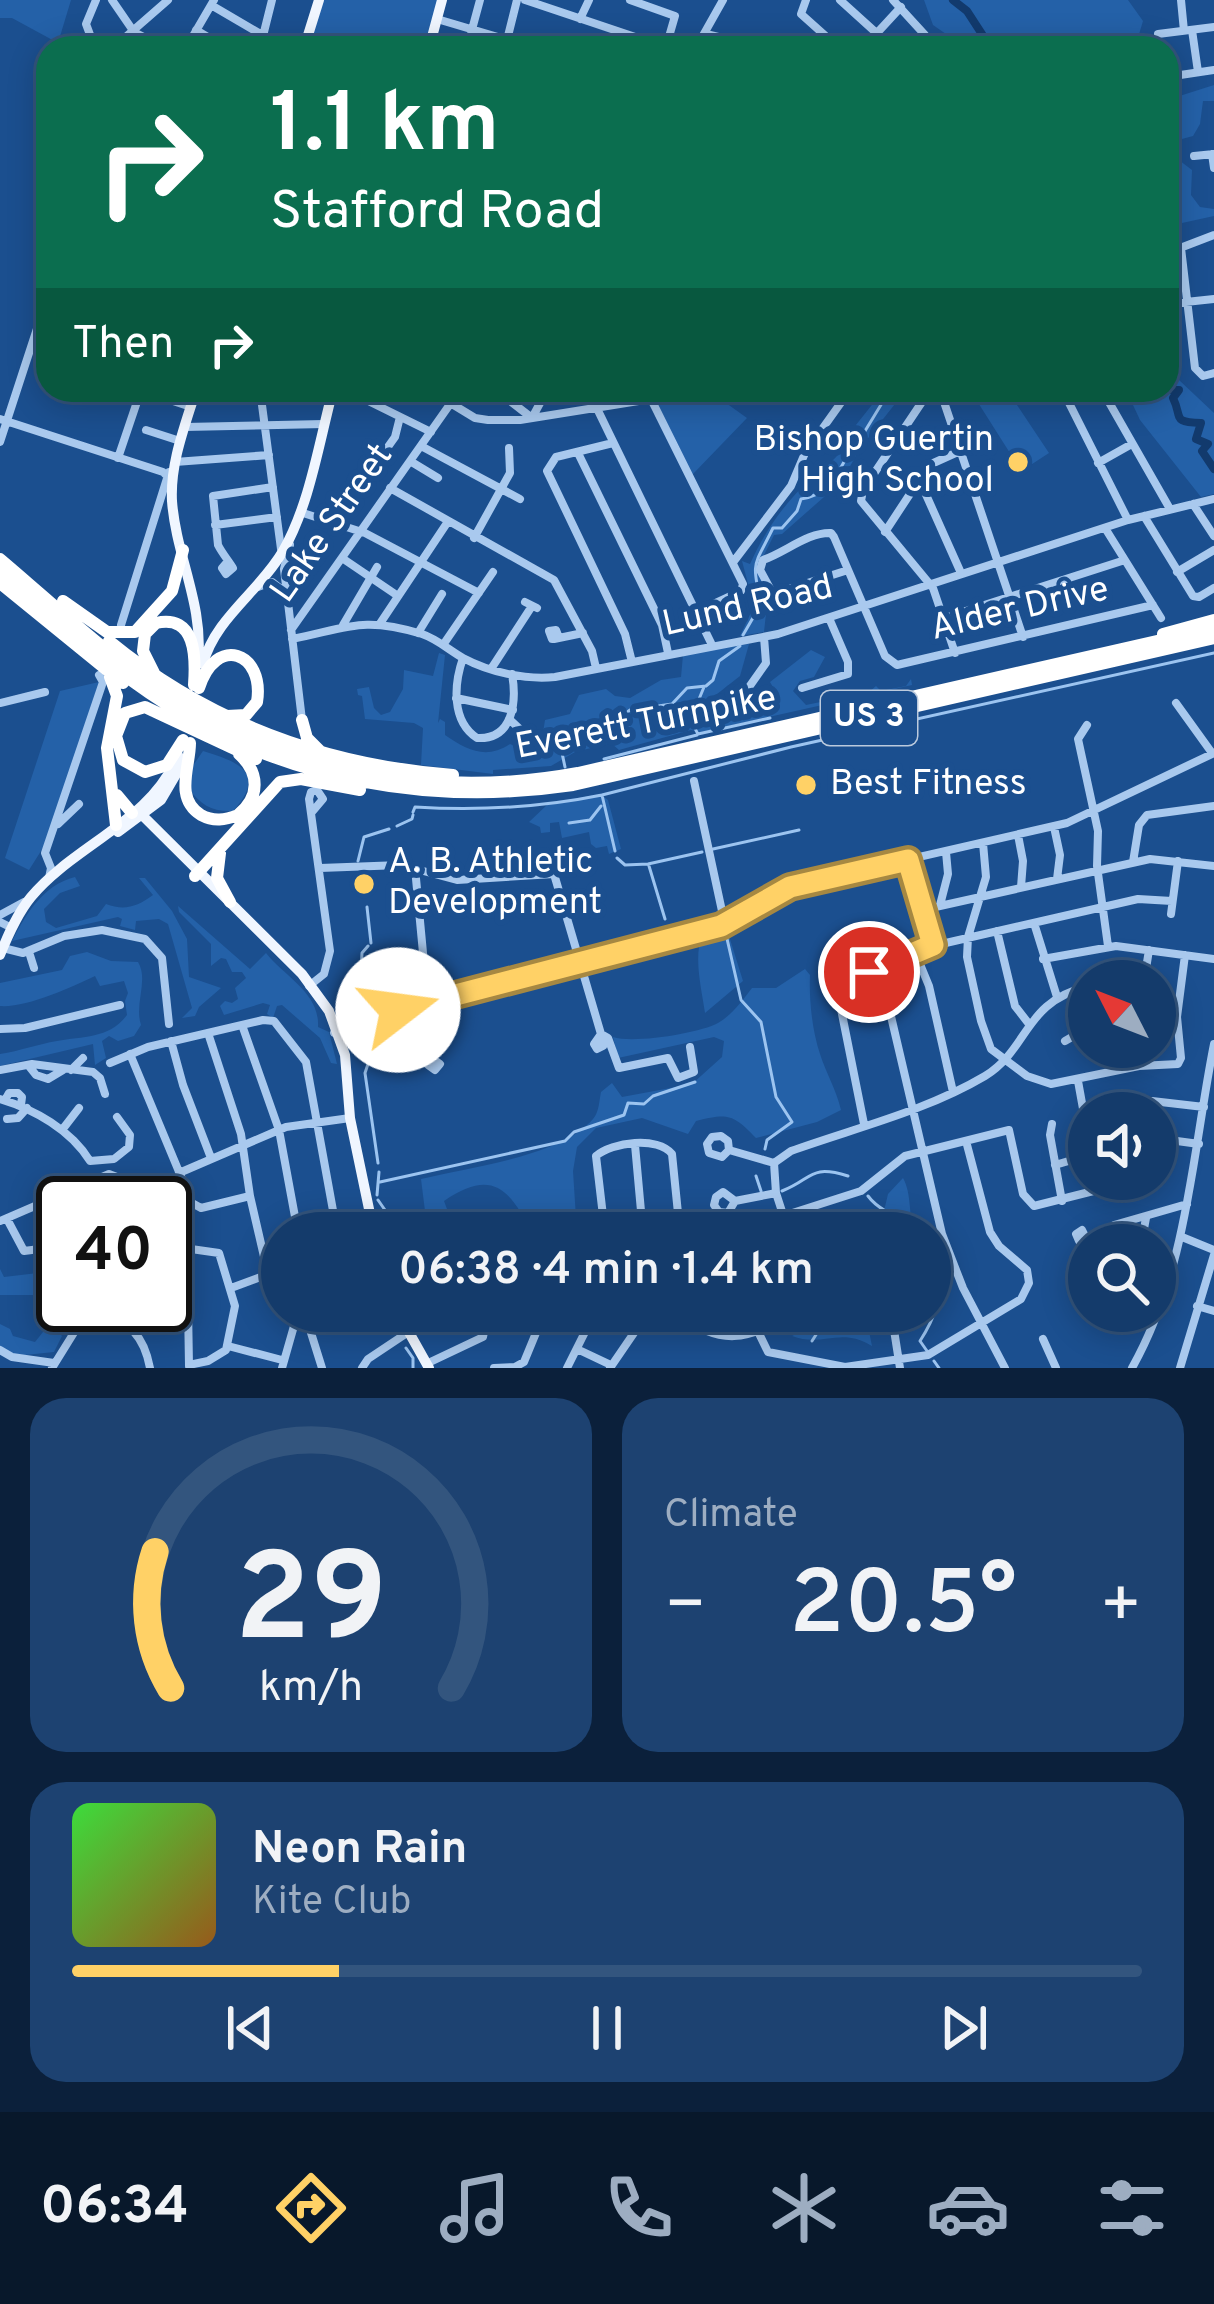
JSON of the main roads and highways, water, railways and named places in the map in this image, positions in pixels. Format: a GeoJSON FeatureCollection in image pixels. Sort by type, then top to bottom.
{"type":"FeatureCollection","features":[{"type":"Feature","properties":{"kind":"highway"},"geometry":{"type":"LineString","coordinates":[[0,548],[164,682],[253,730],[327,754],[420,772],[544,779]]}},
{"type":"Feature","properties":{"kind":"highway"},"geometry":{"type":"LineString","coordinates":[[63,602],[107,632],[135,632],[171,594],[183,550]]}},
{"type":"Feature","properties":{"kind":"highway","name":"Everett Turnpike"},"geometry":{"type":"LineString","coordinates":[[0,559],[152,684],[212,721],[322,764],[391,778],[461,784],[544,779],[896,702],[1214,622]]}},
{"type":"Feature","properties":{"kind":"highway","name":"Everett Turnpike"},"geometry":{"type":"LineString","coordinates":[[0,571],[147,691],[249,748],[316,771],[385,787],[443,792],[523,793],[584,783],[1214,642]]}},
{"type":"Feature","properties":{"kind":"highway"},"geometry":{"type":"LineString","coordinates":[[0,583],[100,671],[187,737]]}},
{"type":"Feature","properties":{"kind":"highway"},"geometry":{"type":"LineString","coordinates":[[164,682],[149,666],[142,644],[151,626],[169,620],[181,625],[191,639],[196,687]]}},
{"type":"Feature","properties":{"kind":"highway"},"geometry":{"type":"LineString","coordinates":[[896,702],[1214,622]]}},
{"type":"Feature","properties":{"kind":"highway"},"geometry":{"type":"LineString","coordinates":[[196,687],[211,663],[228,654],[247,662],[257,679],[257,700],[247,714],[230,717],[204,706]]}},
{"type":"Feature","properties":{"kind":"highway"},"geometry":{"type":"LineString","coordinates":[[100,671],[112,679],[117,696],[107,748],[116,825]]}},
{"type":"Feature","properties":{"kind":"highway"},"geometry":{"type":"LineString","coordinates":[[187,737],[167,765],[145,772],[123,760],[116,736],[123,715],[140,706],[187,737],[348,788]]}},
{"type":"Feature","properties":{"kind":"highway"},"geometry":{"type":"LineString","coordinates":[[302,720],[308,740],[327,754]]}},
{"type":"Feature","properties":{"kind":"highway"},"geometry":{"type":"LineString","coordinates":[[187,737],[187,797],[199,814],[214,820],[241,813],[254,794],[252,768],[233,750]]}},
{"type":"Feature","properties":{"kind":"highway"},"geometry":{"type":"LineString","coordinates":[[110,771],[117,796],[137,816]]}},
{"type":"Feature","properties":{"kind":"highway"},"geometry":{"type":"LineString","coordinates":[[197,873],[277,784],[291,779],[439,798],[523,793]]}},
{"type":"Feature","properties":{"kind":"highway"},"geometry":{"type":"LineString","coordinates":[[230,902],[217,878],[218,859],[261,800]]}},
{"type":"Feature","properties":{"kind":"main road"},"geometry":{"type":"LineString","coordinates":[[308,36],[319,0]]}},
{"type":"Feature","properties":{"kind":"main road"},"geometry":{"type":"LineString","coordinates":[[432,36],[442,0]]}},
{"type":"Feature","properties":{"kind":"main road"},"geometry":{"type":"LineString","coordinates":[[192,402],[170,479],[199,634],[196,687]]}},
{"type":"Feature","properties":{"kind":"main road"},"geometry":{"type":"LineString","coordinates":[[62,869],[164,796],[177,778],[208,647],[279,558],[295,526],[330,402]]}},
{"type":"Feature","properties":{"kind":"main road"},"geometry":{"type":"LineString","coordinates":[[192,591],[200,609],[212,616],[238,608]]}},
{"type":"Feature","properties":{"kind":"main road"},"geometry":{"type":"LineString","coordinates":[[1,952],[4,922],[116,825],[137,816],[164,782],[187,737]]}},
{"type":"Feature","properties":{"kind":"main road"},"geometry":{"type":"LineString","coordinates":[[164,796],[159,821],[169,841]]}},
{"type":"Feature","properties":{"kind":"main road"},"geometry":{"type":"LineString","coordinates":[[137,816],[169,841],[310,985],[340,1030],[350,1118],[370,1212]]}},
{"type":"Feature","properties":{"kind":"main road"},"geometry":{"type":"LineString","coordinates":[[137,816],[310,985]]}},
{"type":"Feature","properties":{"kind":"main road"},"geometry":{"type":"LineString","coordinates":[[406,1332],[427,1366]]}},
{"type":"Feature","properties":{"kind":"waterway"},"geometry":{"type":"LineString","coordinates":[[953,0],[967,11],[983,36]]}},
{"type":"Feature","properties":{"kind":"waterway"},"geometry":{"type":"LineString","coordinates":[[743,635],[761,604],[756,564],[773,528],[782,528],[801,499],[829,485],[856,441],[854,432],[865,431],[883,402]]}},
{"type":"Feature","properties":{"kind":"waterway"},"geometry":{"type":"LineString","coordinates":[[1174,402],[1180,418],[1201,423],[1196,439],[1208,444],[1202,451],[1214,469]]}},
{"type":"Feature","properties":{"kind":"waterway"},"geometry":{"type":"LineString","coordinates":[[565,767],[565,743],[619,728],[623,733],[630,710],[672,704],[687,688],[706,686],[719,661],[740,646]]}},
{"type":"Feature","properties":{"kind":"waterway"},"geometry":{"type":"LineString","coordinates":[[602,795],[791,747],[1214,653]]}},
{"type":"Feature","properties":{"kind":"waterway"},"geometry":{"type":"LineString","coordinates":[[704,687],[694,717],[698,734],[770,718]]}},
{"type":"Feature","properties":{"kind":"waterway"},"geometry":{"type":"LineString","coordinates":[[604,759],[697,735]]}},
{"type":"Feature","properties":{"kind":"waterway"},"geometry":{"type":"LineString","coordinates":[[413,812],[415,807],[509,807],[602,795],[615,851]]}},
{"type":"Feature","properties":{"kind":"waterway"},"geometry":{"type":"LineString","coordinates":[[569,823],[590,820],[601,806]]}},
{"type":"Feature","properties":{"kind":"waterway"},"geometry":{"type":"LineString","coordinates":[[397,826],[413,815]]}},
{"type":"Feature","properties":{"kind":"waterway"},"geometry":{"type":"LineString","coordinates":[[358,861],[364,837],[389,829]]}},
{"type":"Feature","properties":{"kind":"waterway"},"geometry":{"type":"LineString","coordinates":[[713,849],[799,830]]}},
{"type":"Feature","properties":{"kind":"waterway"},"geometry":{"type":"LineString","coordinates":[[617,858],[625,865],[648,864],[702,852]]}},
{"type":"Feature","properties":{"kind":"waterway"},"geometry":{"type":"LineString","coordinates":[[649,866],[665,919]]}},
{"type":"Feature","properties":{"kind":"waterway"},"geometry":{"type":"LineString","coordinates":[[367,907],[371,943]]}},
{"type":"Feature","properties":{"kind":"waterway"},"geometry":{"type":"LineString","coordinates":[[725,930],[741,1000],[761,1022],[776,1097],[792,1122],[767,1140],[765,1149]]}},
{"type":"Feature","properties":{"kind":"waterway"},"geometry":{"type":"LineString","coordinates":[[361,971],[362,953],[368,946]]}},
{"type":"Feature","properties":{"kind":"waterway"},"geometry":{"type":"LineString","coordinates":[[367,1026],[370,1052]]}},
{"type":"Feature","properties":{"kind":"waterway"},"geometry":{"type":"LineString","coordinates":[[369,1061],[365,1073],[378,1163]]}},
{"type":"Feature","properties":{"kind":"waterway"},"geometry":{"type":"LineString","coordinates":[[380,1182],[565,1141],[574,1132],[624,1115],[628,1103],[644,1104],[653,1096],[695,1082]]}},
{"type":"Feature","properties":{"kind":"waterway"},"geometry":{"type":"LineString","coordinates":[[377,1195],[379,1172]]}},
{"type":"Feature","properties":{"kind":"waterway"},"geometry":{"type":"LineString","coordinates":[[782,1191],[818,1172],[848,1176]]}},
{"type":"Feature","properties":{"kind":"waterway"},"geometry":{"type":"LineString","coordinates":[[756,1176],[761,1191]]}},
{"type":"Feature","properties":{"kind":"waterway"},"geometry":{"type":"LineString","coordinates":[[868,1196],[887,1212]]}},
{"type":"Feature","properties":{"kind":"waterway"},"geometry":{"type":"LineString","coordinates":[[378,1200],[386,1212]]}},
{"type":"Feature","properties":{"kind":"waterway"},"geometry":{"type":"LineString","coordinates":[[812,1341],[818,1332]]}},
{"type":"Feature","properties":{"kind":"waterway"},"geometry":{"type":"LineString","coordinates":[[925,1332],[920,1341],[927,1351]]}},
{"type":"Feature","properties":{"kind":"waterway"},"geometry":{"type":"LineString","coordinates":[[406,1348],[413,1368]]}},
{"type":"Feature","properties":{"kind":"waterway"},"geometry":{"type":"LineString","coordinates":[[934,1361],[939,1368]]}},
{"type":"Feature","properties":{"kind":"place","name":"Bishop Guertin High School"},"geometry":{"type":"Point","coordinates":[1018,462]}},
{"type":"Feature","properties":{"kind":"place","name":"Best Fitness"},"geometry":{"type":"Point","coordinates":[806,785]}},
{"type":"Feature","properties":{"kind":"place","name":"A. B. Athletic Development"},"geometry":{"type":"Point","coordinates":[364,884]}}]}
